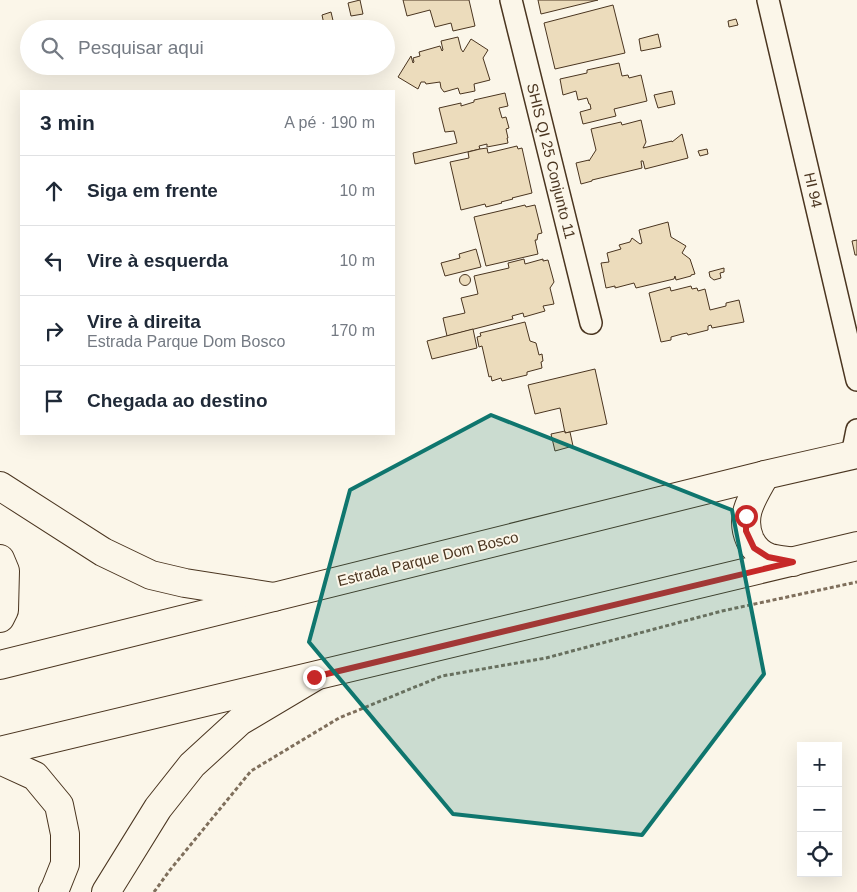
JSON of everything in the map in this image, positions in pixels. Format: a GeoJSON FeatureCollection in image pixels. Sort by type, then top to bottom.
{"type":"FeatureCollection","features":[{"type":"Feature","properties":{"kind":"main road","name":"Estrada Parque Dom Bosco"},"geometry":{"type":"LineString","coordinates":[[0,665],[765,475],[855,446]]}},
{"type":"Feature","properties":{"kind":"main road"},"geometry":{"type":"LineString","coordinates":[[765,475],[750,502],[746,516],[746,531],[754,548],[768,557],[793,562]]}},
{"type":"Feature","properties":{"kind":"main road"},"geometry":{"type":"LineString","coordinates":[[0,486],[103,552],[151,575],[185,583],[274,597]]}},
{"type":"Feature","properties":{"kind":"main road"},"geometry":{"type":"LineString","coordinates":[[0,751],[857,546]]}},
{"type":"Feature","properties":{"kind":"main road"},"geometry":{"type":"LineString","coordinates":[[0,559],[4,571],[4,610],[0,618]]}},
{"type":"Feature","properties":{"kind":"main road"},"geometry":{"type":"LineString","coordinates":[[106,892],[158,808],[192,765],[240,721],[314,677]]}},
{"type":"Feature","properties":{"kind":"main road"},"geometry":{"type":"LineString","coordinates":[[0,760],[35,776],[60,805],[65,834],[65,864],[52,892]]}},
{"type":"Feature","properties":{"kind":"street","name":"SHIS QI 25 Conjunto 11"},"geometry":{"type":"LineString","coordinates":[[511,0],[591,323]]}},
{"type":"Feature","properties":{"kind":"street","name":"HI 94"},"geometry":{"type":"LineString","coordinates":[[768,0],[857,380]]}},
{"type":"Feature","properties":{"kind":"path"},"geometry":{"type":"LineString","coordinates":[[154,892],[251,772],[339,718],[442,676],[546,658],[722,611],[857,582]]}},
{"type":"Feature","properties":{"kind":"highlighted area"},"geometry":{"type":"Polygon","coordinates":[[[491,415],[732,510],[764,674],[642,835],[453,814],[309,642],[350,490],[491,415]]]}},
{"type":"Feature","properties":{"kind":"building"},"geometry":{"type":"Polygon","coordinates":[[[360,0],[363,14],[351,16],[348,3],[360,0]]]}},
{"type":"Feature","properties":{"kind":"building"},"geometry":{"type":"Polygon","coordinates":[[[403,0],[469,0],[475,26],[453,31],[451,23],[435,27],[430,10],[407,16],[403,0]]]}},
{"type":"Feature","properties":{"kind":"building"},"geometry":{"type":"Polygon","coordinates":[[[538,0],[598,0],[541,14],[538,0]]]}},
{"type":"Feature","properties":{"kind":"building"},"geometry":{"type":"Polygon","coordinates":[[[613,5],[625,53],[555,69],[544,23],[613,5]]]}},
{"type":"Feature","properties":{"kind":"building"},"geometry":{"type":"Polygon","coordinates":[[[331,12],[333,20],[323,20],[322,15],[331,12]]]}},
{"type":"Feature","properties":{"kind":"building"},"geometry":{"type":"Polygon","coordinates":[[[736,19],[738,25],[729,27],[728,21],[736,19]]]}},
{"type":"Feature","properties":{"kind":"building"},"geometry":{"type":"Polygon","coordinates":[[[658,34],[661,47],[641,51],[639,39],[658,34]]]}},
{"type":"Feature","properties":{"kind":"building"},"geometry":{"type":"Polygon","coordinates":[[[458,37],[463,52],[471,39],[488,50],[483,58],[490,80],[474,84],[475,91],[460,94],[458,88],[444,92],[440,82],[426,84],[421,82],[418,89],[398,77],[411,56],[413,63],[413,58],[420,56],[419,52],[440,46],[442,51],[441,41],[458,37]]]}},
{"type":"Feature","properties":{"kind":"building"},"geometry":{"type":"Polygon","coordinates":[[[619,63],[622,76],[628,75],[629,78],[641,75],[647,101],[614,109],[616,116],[583,124],[580,112],[591,109],[587,98],[578,100],[576,91],[563,95],[560,79],[587,73],[587,70],[619,63]]]}},
{"type":"Feature","properties":{"kind":"building"},"geometry":{"type":"Polygon","coordinates":[[[672,91],[675,104],[658,108],[654,95],[672,91]]]}},
{"type":"Feature","properties":{"kind":"building"},"geometry":{"type":"Polygon","coordinates":[[[505,93],[508,106],[499,108],[502,118],[506,117],[509,128],[506,129],[508,143],[487,147],[487,144],[479,146],[480,149],[415,164],[413,153],[457,143],[454,131],[445,132],[439,108],[461,103],[461,106],[474,102],[474,100],[505,93]]]}},
{"type":"Feature","properties":{"kind":"building"},"geometry":{"type":"Polygon","coordinates":[[[641,120],[646,142],[643,148],[672,142],[682,134],[688,158],[645,169],[643,161],[641,161],[642,168],[581,184],[576,163],[589,161],[596,150],[591,129],[621,122],[622,125],[641,120]]]}},
{"type":"Feature","properties":{"kind":"building"},"geometry":{"type":"Polygon","coordinates":[[[517,146],[518,149],[522,148],[532,193],[486,207],[485,204],[461,210],[450,162],[469,158],[468,152],[480,149],[487,148],[488,153],[517,146]]]}},
{"type":"Feature","properties":{"kind":"building"},"geometry":{"type":"Polygon","coordinates":[[[707,149],[708,154],[700,156],[698,151],[707,149]]]}},
{"type":"Feature","properties":{"kind":"building"},"geometry":{"type":"Polygon","coordinates":[[[525,205],[526,207],[535,205],[542,233],[538,234],[537,240],[535,240],[538,254],[486,266],[474,217],[525,205]]]}},
{"type":"Feature","properties":{"kind":"building"},"geometry":{"type":"Polygon","coordinates":[[[668,222],[671,237],[686,246],[682,253],[690,259],[695,274],[676,280],[675,276],[674,279],[636,288],[634,283],[615,288],[615,286],[606,288],[601,263],[609,262],[607,253],[621,249],[619,245],[630,242],[632,238],[640,244],[642,243],[639,230],[668,222]]]}},
{"type":"Feature","properties":{"kind":"building"},"geometry":{"type":"Polygon","coordinates":[[[857,240],[857,255],[855,255],[852,241],[857,240]]]}},
{"type":"Feature","properties":{"kind":"building"},"geometry":{"type":"Polygon","coordinates":[[[476,249],[481,267],[445,276],[441,263],[460,258],[459,254],[476,249]]]}},
{"type":"Feature","properties":{"kind":"building"},"geometry":{"type":"Polygon","coordinates":[[[524,259],[525,264],[543,259],[543,261],[548,260],[554,282],[550,288],[554,304],[543,306],[545,311],[524,317],[523,313],[512,316],[513,319],[447,336],[443,318],[465,313],[461,298],[478,294],[474,276],[509,268],[508,263],[524,259]]]}},
{"type":"Feature","properties":{"kind":"building"},"geometry":{"type":"Polygon","coordinates":[[[724,268],[724,272],[720,273],[721,278],[714,280],[710,277],[709,272],[724,268]]]}},
{"type":"Feature","properties":{"kind":"building"},"geometry":{"type":"Polygon","coordinates":[[[465,274],[471,280],[465,286],[459,280],[465,274]]]}},
{"type":"Feature","properties":{"kind":"building"},"geometry":{"type":"Polygon","coordinates":[[[691,286],[692,289],[697,288],[698,291],[705,289],[710,310],[739,300],[744,322],[712,328],[711,325],[708,326],[708,330],[688,335],[687,333],[682,334],[671,337],[671,340],[661,342],[649,293],[670,287],[671,291],[691,286]]]}},
{"type":"Feature","properties":{"kind":"building"},"geometry":{"type":"Polygon","coordinates":[[[525,322],[530,341],[536,343],[539,355],[542,354],[542,368],[527,372],[527,375],[502,381],[501,378],[492,381],[491,376],[489,377],[482,346],[479,347],[477,337],[481,336],[480,333],[525,322]]]}},
{"type":"Feature","properties":{"kind":"building"},"geometry":{"type":"Polygon","coordinates":[[[473,329],[477,348],[432,359],[427,341],[473,329]]]}},
{"type":"Feature","properties":{"kind":"building"},"geometry":{"type":"Polygon","coordinates":[[[595,369],[607,424],[565,433],[560,408],[535,414],[528,385],[595,369]]]}},
{"type":"Feature","properties":{"kind":"building"},"geometry":{"type":"Polygon","coordinates":[[[565,431],[565,433],[570,432],[573,446],[555,451],[551,434],[565,431]]]}},
{"type":"Feature","properties":{"kind":"route"},"geometry":{"type":"LineString","coordinates":[[314,677],[793,562],[768,557],[754,548],[746,531],[746,516]]}}]}
